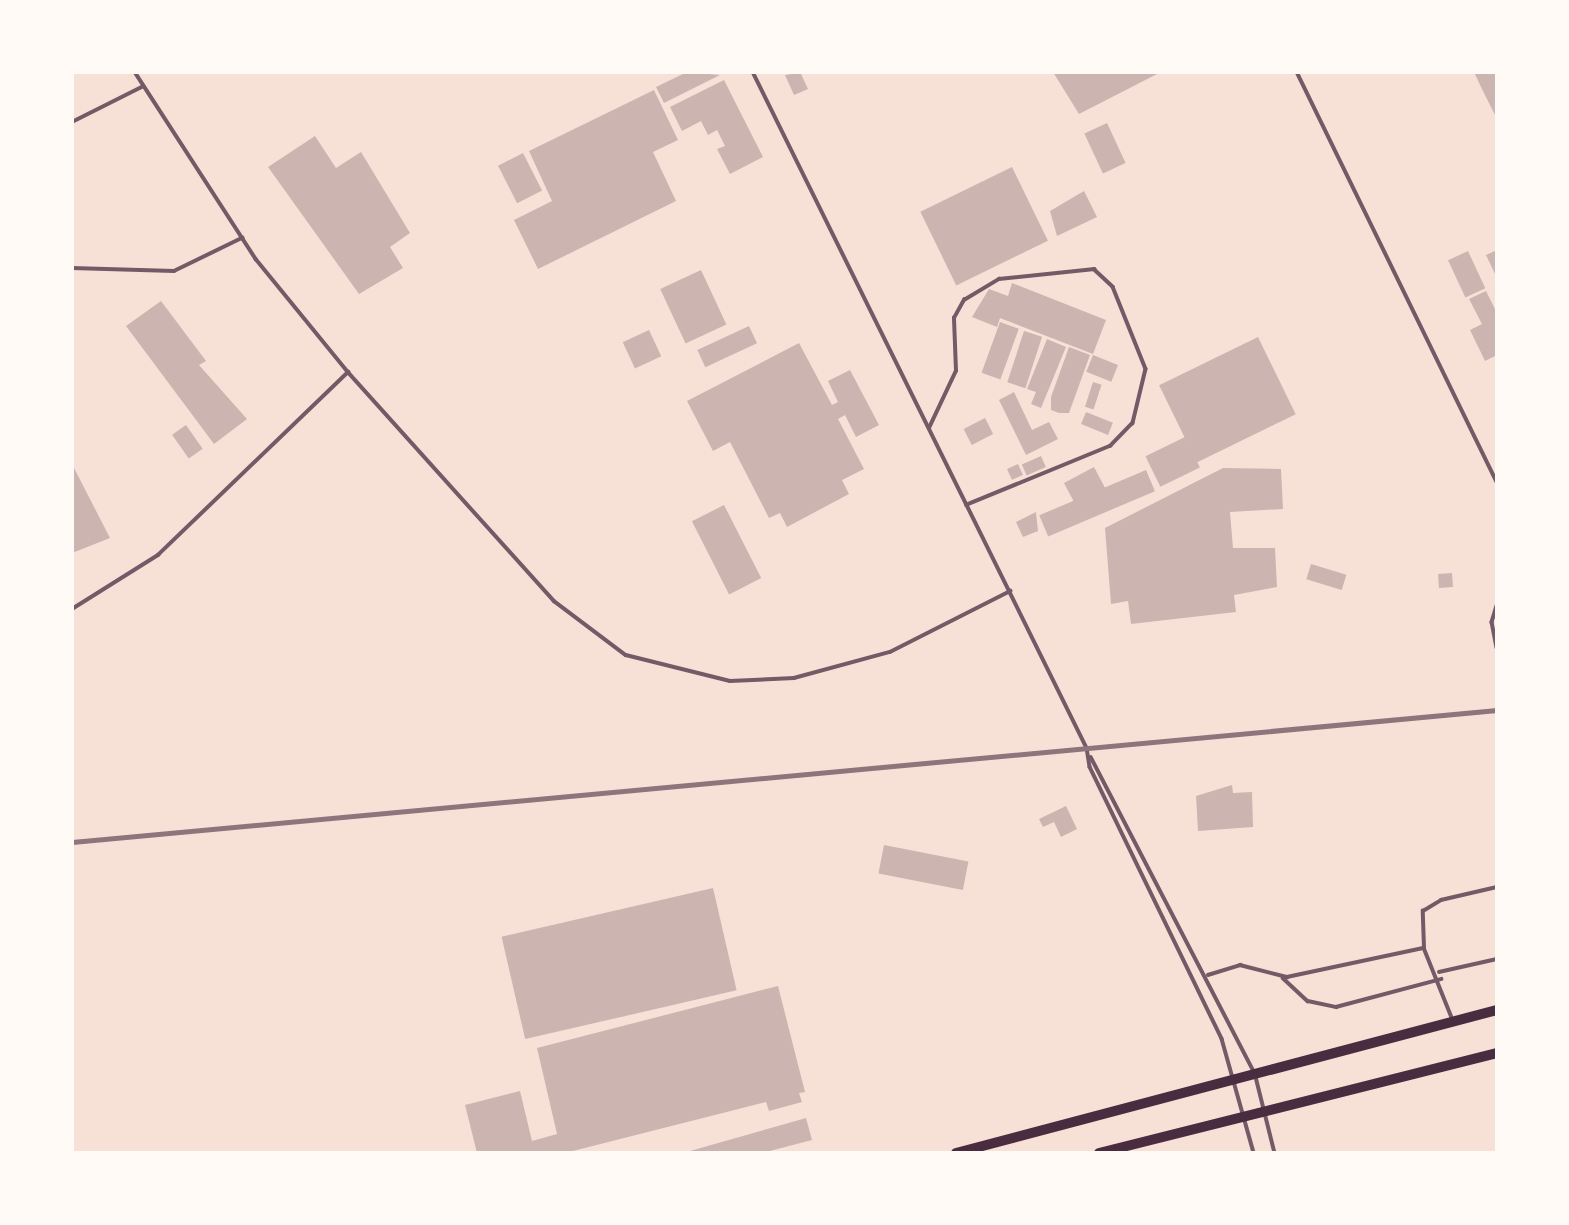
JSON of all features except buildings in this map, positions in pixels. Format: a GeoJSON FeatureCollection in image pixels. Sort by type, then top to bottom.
{"type":"FeatureCollection","features":[{"type":"Feature","properties":{"kind":"main road"},"geometry":{"type":"LineString","coordinates":[[956,1153],[1497,1010]]}},
{"type":"Feature","properties":{"kind":"main road"},"geometry":{"type":"LineString","coordinates":[[1099,1153],[1264,1109],[1497,1053]]}},
{"type":"Feature","properties":{"kind":"lane"},"geometry":{"type":"LineString","coordinates":[[135,72],[142,87],[242,238],[348,372],[554,601],[626,655],[656,665],[730,681],[824,672],[890,652],[1010,591]]}},
{"type":"Feature","properties":{"kind":"lane"},"geometry":{"type":"LineString","coordinates":[[753,72],[1090,755],[1234,1078],[1254,1153]]}},
{"type":"Feature","properties":{"kind":"lane"},"geometry":{"type":"LineString","coordinates":[[1297,72],[1497,482]]}},
{"type":"Feature","properties":{"kind":"lane"},"geometry":{"type":"LineString","coordinates":[[72,122],[142,87]]}},
{"type":"Feature","properties":{"kind":"lane"},"geometry":{"type":"LineString","coordinates":[[72,268],[174,271],[242,238]]}},
{"type":"Feature","properties":{"kind":"lane"},"geometry":{"type":"LineString","coordinates":[[929,428],[956,371],[954,318],[964,300],[999,279],[1094,269],[1113,287],[1146,369],[1133,423],[1111,446],[967,505]]}},
{"type":"Feature","properties":{"kind":"lane"},"geometry":{"type":"LineString","coordinates":[[72,608],[158,555],[348,372]]}},
{"type":"Feature","properties":{"kind":"lane"},"geometry":{"type":"LineString","coordinates":[[1497,606],[1492,622],[1497,648]]}},
{"type":"Feature","properties":{"kind":"lane"},"geometry":{"type":"LineString","coordinates":[[1090,755],[1208,975],[1255,1073],[1275,1153]]}},
{"type":"Feature","properties":{"kind":"lane"},"geometry":{"type":"LineString","coordinates":[[1453,1020],[1439,972],[1424,948],[1423,911],[1441,900],[1497,887]]}},
{"type":"Feature","properties":{"kind":"lane"},"geometry":{"type":"LineString","coordinates":[[1283,978],[1424,948]]}},
{"type":"Feature","properties":{"kind":"lane"},"geometry":{"type":"LineString","coordinates":[[1439,972],[1497,959]]}},
{"type":"Feature","properties":{"kind":"lane"},"geometry":{"type":"LineString","coordinates":[[1208,975],[1240,965],[1283,978],[1308,1001],[1336,1007],[1441,979]]}},
{"type":"Feature","properties":{"kind":"railway"},"geometry":{"type":"LineString","coordinates":[[72,842],[1497,710]]}}]}
